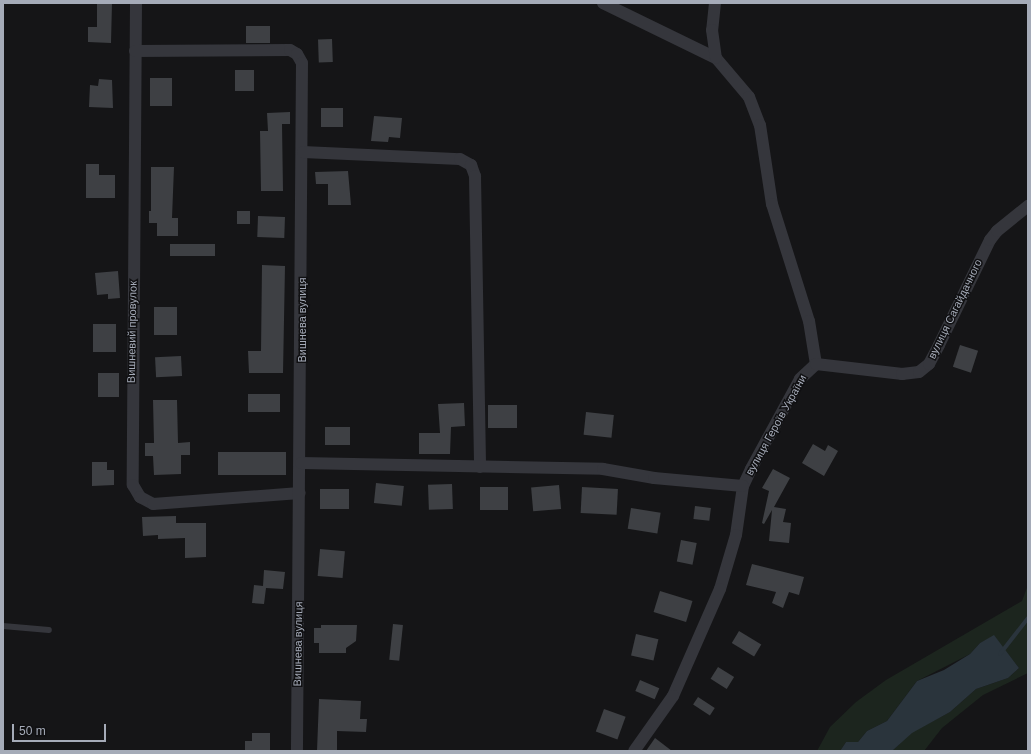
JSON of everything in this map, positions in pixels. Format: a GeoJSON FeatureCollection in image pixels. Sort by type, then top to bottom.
{"type":"FeatureCollection","features":[{"type":"Feature","properties":{"kind":"street","name":"Вишневий провулок"},"geometry":{"type":"LineString","coordinates":[[136,3],[133,485],[140,497],[153,504],[300,493]]}},
{"type":"Feature","properties":{"kind":"street","name":"вулиця Героїв України"},"geometry":{"type":"LineString","coordinates":[[603,3],[716,58],[742,86],[758,118],[769,192],[806,310],[816,364],[800,379],[743,486],[736,535],[720,589],[673,696],[634,751]]}},
{"type":"Feature","properties":{"kind":"street"},"geometry":{"type":"LineString","coordinates":[[715,3],[712,30],[716,58]]}},
{"type":"Feature","properties":{"kind":"street","name":"Вишнева вулиця"},"geometry":{"type":"LineString","coordinates":[[135,51],[290,50],[297,54],[302,63],[303,152],[301,463],[297,751]]}},
{"type":"Feature","properties":{"kind":"street"},"geometry":{"type":"LineString","coordinates":[[303,152],[460,159],[471,165],[475,176],[480,467]]}},
{"type":"Feature","properties":{"kind":"street","name":"вулиця Сагайдачного"},"geometry":{"type":"LineString","coordinates":[[816,364],[902,374],[919,372],[929,364],[990,240],[997,231],[1028,206]]}},
{"type":"Feature","properties":{"kind":"street"},"geometry":{"type":"LineString","coordinates":[[301,463],[603,469],[654,478],[743,486]]}},
{"type":"Feature","properties":{"kind":"lane"},"geometry":{"type":"LineString","coordinates":[[3,626],[49,630]]}},
{"type":"Feature","properties":{"kind":"shaded area"},"geometry":{"type":"Polygon","coordinates":[[[1028,585],[1028,673],[983,695],[942,728],[924,751],[892,751],[912,732],[950,712],[976,689],[1008,678],[1019,668],[994,636],[980,643],[970,654],[917,681],[887,721],[867,731],[858,742],[846,742],[840,751],[817,751],[830,727],[856,702],[886,680],[1022,601],[1028,585]]]}},
{"type":"Feature","properties":{"kind":"shaded area"},"geometry":{"type":"Polygon","coordinates":[[[994,635],[1019,668],[1008,678],[976,689],[950,712],[912,733],[892,751],[840,751],[846,742],[858,742],[867,731],[887,721],[917,681],[944,670],[970,654],[980,643],[994,635]]]}},
{"type":"Feature","properties":{"kind":"building"},"geometry":{"type":"Polygon","coordinates":[[[97,3],[112,3],[111,43],[88,42],[88,27],[97,27],[97,3]]]}},
{"type":"Feature","properties":{"kind":"building"},"geometry":{"type":"Polygon","coordinates":[[[246,26],[270,26],[270,43],[246,43],[246,26]]]}},
{"type":"Feature","properties":{"kind":"building"},"geometry":{"type":"Polygon","coordinates":[[[318,39],[332,39],[333,62],[319,62],[318,39]]]}},
{"type":"Feature","properties":{"kind":"building"},"geometry":{"type":"Polygon","coordinates":[[[235,70],[254,70],[254,91],[235,91],[235,70]]]}},
{"type":"Feature","properties":{"kind":"building"},"geometry":{"type":"Polygon","coordinates":[[[150,78],[172,78],[172,106],[150,106],[150,78]]]}},
{"type":"Feature","properties":{"kind":"building"},"geometry":{"type":"Polygon","coordinates":[[[99,79],[112,80],[113,108],[89,107],[90,85],[98,86],[99,79]]]}},
{"type":"Feature","properties":{"kind":"building"},"geometry":{"type":"Polygon","coordinates":[[[321,108],[343,108],[343,127],[321,127],[321,108]]]}},
{"type":"Feature","properties":{"kind":"building"},"geometry":{"type":"Polygon","coordinates":[[[290,112],[290,124],[282,124],[283,191],[261,191],[260,131],[268,131],[267,113],[290,112]]]}},
{"type":"Feature","properties":{"kind":"building"},"geometry":{"type":"Polygon","coordinates":[[[374,116],[402,118],[400,138],[389,137],[388,142],[371,141],[374,116]]]}},
{"type":"Feature","properties":{"kind":"building"},"geometry":{"type":"Polygon","coordinates":[[[86,164],[99,164],[99,175],[115,175],[115,198],[86,198],[86,164]]]}},
{"type":"Feature","properties":{"kind":"building"},"geometry":{"type":"Polygon","coordinates":[[[151,167],[174,167],[172,218],[178,218],[178,236],[157,236],[157,223],[149,223],[149,211],[151,211],[151,167]]]}},
{"type":"Feature","properties":{"kind":"building"},"geometry":{"type":"Polygon","coordinates":[[[348,171],[351,205],[328,205],[328,184],[316,184],[315,172],[348,171]]]}},
{"type":"Feature","properties":{"kind":"building"},"geometry":{"type":"Polygon","coordinates":[[[237,211],[250,211],[250,224],[237,224],[237,211]]]}},
{"type":"Feature","properties":{"kind":"building"},"geometry":{"type":"Polygon","coordinates":[[[258,216],[285,217],[284,238],[257,237],[258,216]]]}},
{"type":"Feature","properties":{"kind":"building"},"geometry":{"type":"Polygon","coordinates":[[[170,244],[215,244],[215,256],[170,256],[170,244]]]}},
{"type":"Feature","properties":{"kind":"building"},"geometry":{"type":"Polygon","coordinates":[[[262,265],[285,266],[283,373],[249,373],[248,351],[261,351],[262,265]]]}},
{"type":"Feature","properties":{"kind":"building"},"geometry":{"type":"Polygon","coordinates":[[[118,271],[120,298],[108,299],[108,294],[97,295],[95,273],[118,271]]]}},
{"type":"Feature","properties":{"kind":"building"},"geometry":{"type":"Polygon","coordinates":[[[154,307],[177,307],[177,335],[154,335],[154,307]]]}},
{"type":"Feature","properties":{"kind":"building"},"geometry":{"type":"Polygon","coordinates":[[[93,324],[116,324],[116,352],[93,352],[93,324]]]}},
{"type":"Feature","properties":{"kind":"building"},"geometry":{"type":"Polygon","coordinates":[[[960,345],[978,351],[971,373],[953,367],[960,345]]]}},
{"type":"Feature","properties":{"kind":"building"},"geometry":{"type":"Polygon","coordinates":[[[181,356],[182,376],[156,377],[155,357],[181,356]]]}},
{"type":"Feature","properties":{"kind":"building"},"geometry":{"type":"Polygon","coordinates":[[[98,373],[119,373],[119,397],[98,397],[98,373]]]}},
{"type":"Feature","properties":{"kind":"building"},"geometry":{"type":"Polygon","coordinates":[[[248,394],[280,394],[280,412],[248,412],[248,394]]]}},
{"type":"Feature","properties":{"kind":"building"},"geometry":{"type":"Polygon","coordinates":[[[153,400],[177,400],[178,443],[190,442],[190,455],[181,455],[181,474],[154,475],[153,456],[145,456],[145,443],[154,443],[153,400]]]}},
{"type":"Feature","properties":{"kind":"building"},"geometry":{"type":"Polygon","coordinates":[[[464,403],[465,426],[451,427],[450,454],[419,454],[419,433],[440,433],[438,404],[464,403]]]}},
{"type":"Feature","properties":{"kind":"building"},"geometry":{"type":"Polygon","coordinates":[[[488,405],[517,405],[517,428],[488,428],[488,405]]]}},
{"type":"Feature","properties":{"kind":"building"},"geometry":{"type":"Polygon","coordinates":[[[586,412],[614,415],[611,438],[584,435],[586,412]]]}},
{"type":"Feature","properties":{"kind":"building"},"geometry":{"type":"Polygon","coordinates":[[[325,427],[350,427],[350,445],[325,445],[325,427]]]}},
{"type":"Feature","properties":{"kind":"building"},"geometry":{"type":"Polygon","coordinates":[[[813,444],[825,451],[828,445],[838,451],[824,476],[802,463],[813,444]]]}},
{"type":"Feature","properties":{"kind":"building"},"geometry":{"type":"Polygon","coordinates":[[[218,452],[286,452],[286,475],[218,475],[218,452]]]}},
{"type":"Feature","properties":{"kind":"building"},"geometry":{"type":"Polygon","coordinates":[[[92,462],[107,462],[107,470],[114,470],[114,485],[92,486],[92,462]]]}},
{"type":"Feature","properties":{"kind":"building"},"geometry":{"type":"Polygon","coordinates":[[[773,469],[790,478],[774,507],[786,509],[783,522],[791,523],[789,543],[769,541],[772,510],[764,524],[762,523],[769,491],[762,488],[773,469]]]}},
{"type":"Feature","properties":{"kind":"building"},"geometry":{"type":"Polygon","coordinates":[[[376,483],[404,486],[402,506],[374,503],[376,483]]]}},
{"type":"Feature","properties":{"kind":"building"},"geometry":{"type":"Polygon","coordinates":[[[452,484],[453,509],[429,510],[428,485],[452,484]]]}},
{"type":"Feature","properties":{"kind":"building"},"geometry":{"type":"Polygon","coordinates":[[[559,485],[561,509],[533,511],[531,487],[559,485]]]}},
{"type":"Feature","properties":{"kind":"building"},"geometry":{"type":"Polygon","coordinates":[[[480,487],[508,487],[508,510],[480,510],[480,487]]]}},
{"type":"Feature","properties":{"kind":"building"},"geometry":{"type":"Polygon","coordinates":[[[582,487],[618,489],[617,515],[581,513],[582,487]]]}},
{"type":"Feature","properties":{"kind":"building"},"geometry":{"type":"Polygon","coordinates":[[[320,489],[349,489],[349,509],[320,509],[320,489]]]}},
{"type":"Feature","properties":{"kind":"building"},"geometry":{"type":"Polygon","coordinates":[[[695,506],[711,508],[709,521],[693,519],[695,506]]]}},
{"type":"Feature","properties":{"kind":"building"},"geometry":{"type":"Polygon","coordinates":[[[631,508],[661,513],[657,533],[628,529],[631,508]]]}},
{"type":"Feature","properties":{"kind":"building"},"geometry":{"type":"Polygon","coordinates":[[[176,516],[176,523],[206,523],[206,557],[185,558],[185,538],[158,539],[158,535],[143,536],[142,517],[176,516]]]}},
{"type":"Feature","properties":{"kind":"building"},"geometry":{"type":"Polygon","coordinates":[[[681,540],[697,543],[693,565],[677,562],[681,540]]]}},
{"type":"Feature","properties":{"kind":"building"},"geometry":{"type":"Polygon","coordinates":[[[320,549],[345,551],[343,578],[318,576],[320,549]]]}},
{"type":"Feature","properties":{"kind":"building"},"geometry":{"type":"Polygon","coordinates":[[[752,564],[804,577],[799,595],[789,592],[783,608],[772,603],[776,592],[746,585],[752,564]]]}},
{"type":"Feature","properties":{"kind":"building"},"geometry":{"type":"Polygon","coordinates":[[[264,570],[285,572],[283,589],[266,588],[264,604],[252,603],[254,585],[263,586],[264,570]]]}},
{"type":"Feature","properties":{"kind":"building"},"geometry":{"type":"Polygon","coordinates":[[[660,591],[693,601],[686,622],[654,612],[660,591]]]}},
{"type":"Feature","properties":{"kind":"building"},"geometry":{"type":"Polygon","coordinates":[[[393,624],[403,625],[399,661],[389,660],[393,624]]]}},
{"type":"Feature","properties":{"kind":"building"},"geometry":{"type":"Polygon","coordinates":[[[321,625],[357,625],[356,641],[346,648],[346,653],[319,653],[319,643],[314,643],[314,628],[321,628],[321,625]]]}},
{"type":"Feature","properties":{"kind":"building"},"geometry":{"type":"Polygon","coordinates":[[[739,631],[761,644],[754,656],[732,643],[739,631]]]}},
{"type":"Feature","properties":{"kind":"building"},"geometry":{"type":"Polygon","coordinates":[[[636,634],[658,639],[653,661],[631,655],[636,634]]]}},
{"type":"Feature","properties":{"kind":"building"},"geometry":{"type":"Polygon","coordinates":[[[718,667],[734,677],[727,689],[711,679],[718,667]]]}},
{"type":"Feature","properties":{"kind":"building"},"geometry":{"type":"Polygon","coordinates":[[[640,680],[659,688],[655,699],[635,691],[640,680]]]}},
{"type":"Feature","properties":{"kind":"building"},"geometry":{"type":"Polygon","coordinates":[[[698,697],[715,708],[710,715],[693,705],[698,697]]]}},
{"type":"Feature","properties":{"kind":"building"},"geometry":{"type":"Polygon","coordinates":[[[319,699],[361,701],[360,719],[367,719],[366,732],[337,731],[337,751],[317,751],[319,699]]]}},
{"type":"Feature","properties":{"kind":"building"},"geometry":{"type":"Polygon","coordinates":[[[604,709],[626,717],[617,739],[596,732],[604,709]]]}},
{"type":"Feature","properties":{"kind":"building"},"geometry":{"type":"Polygon","coordinates":[[[252,733],[270,733],[270,751],[245,751],[245,741],[252,741],[252,733]]]}},
{"type":"Feature","properties":{"kind":"building"},"geometry":{"type":"Polygon","coordinates":[[[655,738],[672,751],[646,751],[655,738]]]}},
{"type":"Feature","properties":{"kind":"waterway"},"geometry":{"type":"LineString","coordinates":[[1000,654],[1028,618]]}}]}
